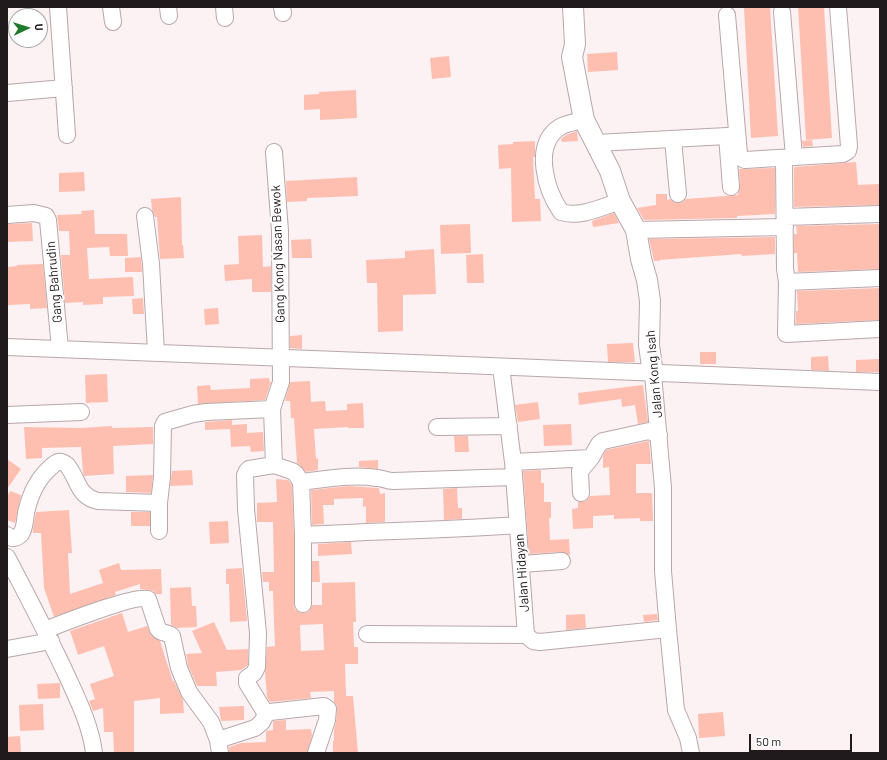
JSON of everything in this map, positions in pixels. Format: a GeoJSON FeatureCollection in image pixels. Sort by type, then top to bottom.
{"type":"FeatureCollection","features":[{"type":"Feature","properties":{"kind":"street"},"geometry":{"type":"LineString","coordinates":[[58,7],[67,135]]}},
{"type":"Feature","properties":{"kind":"street","name":"Jalan Kong Isah"},"geometry":{"type":"LineString","coordinates":[[573,7],[576,44],[572,57],[584,120],[610,171],[620,201],[636,230],[641,259],[647,280],[650,301],[649,345],[663,488],[663,571],[668,629],[676,710],[688,738],[691,753]]}},
{"type":"Feature","properties":{"kind":"street"},"geometry":{"type":"LineString","coordinates":[[727,15],[739,154],[741,158],[745,160],[789,158],[843,154],[849,148],[838,7]]}},
{"type":"Feature","properties":{"kind":"street"},"geometry":{"type":"LineString","coordinates":[[782,12],[789,158],[785,222],[785,269],[787,282],[786,334],[880,329]]}},
{"type":"Feature","properties":{"kind":"street"},"geometry":{"type":"LineString","coordinates":[[7,93],[64,88]]}},
{"type":"Feature","properties":{"kind":"street"},"geometry":{"type":"LineString","coordinates":[[584,120],[561,126],[548,140],[544,150],[544,157],[546,177],[552,197],[561,212],[569,214],[586,212],[620,201]]}},
{"type":"Feature","properties":{"kind":"street"},"geometry":{"type":"LineString","coordinates":[[596,143],[727,136],[731,187]]}},
{"type":"Feature","properties":{"kind":"street"},"geometry":{"type":"LineString","coordinates":[[673,139],[678,194]]}},
{"type":"Feature","properties":{"kind":"street","name":"Gang Kong Nasan Bewok"},"geometry":{"type":"LineString","coordinates":[[274,152],[280,231],[281,382],[272,410],[274,465]]}},
{"type":"Feature","properties":{"kind":"street","name":"Gang Bahrudin"},"geometry":{"type":"LineString","coordinates":[[7,215],[34,213],[46,216],[49,223],[60,349]]}},
{"type":"Feature","properties":{"kind":"street"},"geometry":{"type":"LineString","coordinates":[[636,230],[785,222],[880,214]]}},
{"type":"Feature","properties":{"kind":"street"},"geometry":{"type":"LineString","coordinates":[[145,216],[156,352]]}},
{"type":"Feature","properties":{"kind":"street"},"geometry":{"type":"LineString","coordinates":[[787,282],[880,278]]}},
{"type":"Feature","properties":{"kind":"street"},"geometry":{"type":"LineString","coordinates":[[7,347],[880,382]]}},
{"type":"Feature","properties":{"kind":"street","name":"Jalan Hidayan"},"geometry":{"type":"LineString","coordinates":[[502,367],[514,469],[526,635]]}},
{"type":"Feature","properties":{"kind":"street"},"geometry":{"type":"LineString","coordinates":[[159,531],[163,426],[165,422],[206,412],[272,410]]}},
{"type":"Feature","properties":{"kind":"street"},"geometry":{"type":"LineString","coordinates":[[7,416],[81,412]]}},
{"type":"Feature","properties":{"kind":"street"},"geometry":{"type":"LineString","coordinates":[[437,427],[509,426]]}},
{"type":"Feature","properties":{"kind":"street"},"geometry":{"type":"LineString","coordinates":[[580,493],[580,471],[591,458],[599,444],[648,431],[659,435]]}},
{"type":"Feature","properties":{"kind":"street"},"geometry":{"type":"LineString","coordinates":[[301,482],[363,477],[393,481],[514,469],[591,458]]}},
{"type":"Feature","properties":{"kind":"street"},"geometry":{"type":"LineString","coordinates":[[7,535],[16,538],[21,534],[33,490],[42,475],[59,461],[64,462],[67,465],[83,493],[90,499],[112,502],[159,503]]}},
{"type":"Feature","properties":{"kind":"street"},"geometry":{"type":"LineString","coordinates":[[266,714],[247,683],[247,678],[254,673],[257,667],[258,640],[246,509],[245,474],[249,469],[274,465],[292,471],[301,482],[303,604]]}},
{"type":"Feature","properties":{"kind":"street"},"geometry":{"type":"LineString","coordinates":[[303,534],[397,530],[440,530],[518,525]]}},
{"type":"Feature","properties":{"kind":"street"},"geometry":{"type":"LineString","coordinates":[[7,557],[48,636],[86,721],[94,753]]}},
{"type":"Feature","properties":{"kind":"street"},"geometry":{"type":"LineString","coordinates":[[522,564],[562,561]]}},
{"type":"Feature","properties":{"kind":"street"},"geometry":{"type":"LineString","coordinates":[[7,649],[48,636],[103,608],[142,598],[148,599],[158,629],[160,632],[172,636],[180,668],[189,692],[211,722],[219,747],[256,728],[262,722],[266,714],[270,712],[322,706],[326,707],[328,711],[327,720],[316,753]]}},
{"type":"Feature","properties":{"kind":"street"},"geometry":{"type":"LineString","coordinates":[[367,634],[526,635],[533,641],[540,642],[668,629]]}},
{"type":"Feature","properties":{"kind":"building"},"geometry":{"type":"Polygon","coordinates":[[[770,7],[778,136],[751,138],[744,8],[770,7]]]}},
{"type":"Feature","properties":{"kind":"building"},"geometry":{"type":"Polygon","coordinates":[[[798,7],[824,7],[832,138],[806,140],[798,7]]]}},
{"type":"Feature","properties":{"kind":"building"},"geometry":{"type":"Polygon","coordinates":[[[617,52],[618,70],[588,72],[587,54],[617,52]]]}},
{"type":"Feature","properties":{"kind":"building"},"geometry":{"type":"Polygon","coordinates":[[[449,56],[451,77],[432,79],[430,58],[449,56]]]}},
{"type":"Feature","properties":{"kind":"building"},"geometry":{"type":"Polygon","coordinates":[[[356,90],[357,118],[320,120],[320,109],[304,110],[304,95],[319,94],[319,92],[356,90]]]}},
{"type":"Feature","properties":{"kind":"building"},"geometry":{"type":"Polygon","coordinates":[[[577,131],[578,141],[562,142],[561,139],[566,135],[577,131]]]}},
{"type":"Feature","properties":{"kind":"building"},"geometry":{"type":"Polygon","coordinates":[[[812,140],[813,146],[803,147],[802,141],[812,140]]]}},
{"type":"Feature","properties":{"kind":"building"},"geometry":{"type":"Polygon","coordinates":[[[535,141],[535,157],[533,157],[535,199],[540,199],[541,221],[512,222],[511,168],[499,169],[498,145],[513,144],[513,142],[535,141]]]}},
{"type":"Feature","properties":{"kind":"building"},"geometry":{"type":"Polygon","coordinates":[[[856,162],[858,185],[880,184],[880,205],[794,207],[794,167],[856,162]]]}},
{"type":"Feature","properties":{"kind":"building"},"geometry":{"type":"Polygon","coordinates":[[[775,168],[775,214],[737,216],[737,218],[644,220],[637,208],[656,205],[656,194],[667,194],[667,200],[670,199],[678,203],[683,202],[686,199],[738,195],[740,186],[739,169],[775,168]]]}},
{"type":"Feature","properties":{"kind":"building"},"geometry":{"type":"Polygon","coordinates":[[[84,172],[85,191],[59,192],[59,173],[84,172]]]}},
{"type":"Feature","properties":{"kind":"building"},"geometry":{"type":"Polygon","coordinates":[[[357,177],[358,196],[307,198],[307,201],[287,202],[286,181],[357,177]]]}},
{"type":"Feature","properties":{"kind":"building"},"geometry":{"type":"Polygon","coordinates":[[[181,197],[182,245],[184,258],[160,259],[157,217],[155,217],[152,210],[151,199],[181,197]]]}},
{"type":"Feature","properties":{"kind":"building"},"geometry":{"type":"Polygon","coordinates":[[[94,210],[95,234],[127,234],[128,256],[110,256],[109,247],[87,248],[89,279],[133,277],[134,296],[103,297],[103,304],[83,305],[83,302],[65,303],[61,255],[70,255],[69,231],[59,231],[57,215],[82,214],[81,211],[94,210]]]}},
{"type":"Feature","properties":{"kind":"building"},"geometry":{"type":"Polygon","coordinates":[[[614,213],[619,223],[593,227],[592,221],[614,213]]]}},
{"type":"Feature","properties":{"kind":"building"},"geometry":{"type":"Polygon","coordinates":[[[32,223],[33,241],[8,242],[7,224],[32,223]]]}},
{"type":"Feature","properties":{"kind":"building"},"geometry":{"type":"Polygon","coordinates":[[[470,224],[471,253],[441,254],[440,225],[470,224]]]}},
{"type":"Feature","properties":{"kind":"building"},"geometry":{"type":"Polygon","coordinates":[[[880,224],[880,269],[798,272],[797,253],[794,253],[794,234],[797,234],[796,226],[880,224]]]}},
{"type":"Feature","properties":{"kind":"building"},"geometry":{"type":"Polygon","coordinates":[[[262,235],[263,267],[271,266],[271,292],[252,292],[252,279],[225,281],[224,265],[239,264],[238,236],[262,235]]]}},
{"type":"Feature","properties":{"kind":"building"},"geometry":{"type":"Polygon","coordinates":[[[775,237],[775,254],[742,256],[741,254],[659,260],[660,261],[654,261],[649,239],[775,237]]]}},
{"type":"Feature","properties":{"kind":"building"},"geometry":{"type":"Polygon","coordinates":[[[311,239],[312,258],[292,258],[291,240],[311,239]]]}},
{"type":"Feature","properties":{"kind":"building"},"geometry":{"type":"Polygon","coordinates":[[[434,249],[436,294],[403,295],[403,331],[378,332],[377,283],[367,283],[366,260],[405,258],[405,251],[434,249]]]}},
{"type":"Feature","properties":{"kind":"building"},"geometry":{"type":"Polygon","coordinates":[[[483,254],[484,283],[467,283],[466,255],[483,254]]]}},
{"type":"Feature","properties":{"kind":"building"},"geometry":{"type":"Polygon","coordinates":[[[141,257],[142,272],[125,272],[125,258],[141,257]]]}},
{"type":"Feature","properties":{"kind":"building"},"geometry":{"type":"Polygon","coordinates":[[[43,264],[47,308],[30,309],[30,304],[8,305],[7,267],[43,264]]]}},
{"type":"Feature","properties":{"kind":"building"},"geometry":{"type":"Polygon","coordinates":[[[880,288],[880,320],[796,324],[796,311],[798,311],[797,291],[880,288]]]}},
{"type":"Feature","properties":{"kind":"building"},"geometry":{"type":"Polygon","coordinates":[[[143,298],[144,314],[133,314],[132,299],[143,298]]]}},
{"type":"Feature","properties":{"kind":"building"},"geometry":{"type":"Polygon","coordinates":[[[218,308],[219,324],[205,325],[204,309],[218,308]]]}},
{"type":"Feature","properties":{"kind":"building"},"geometry":{"type":"Polygon","coordinates":[[[302,335],[302,349],[290,348],[290,336],[302,335]]]}},
{"type":"Feature","properties":{"kind":"building"},"geometry":{"type":"Polygon","coordinates":[[[633,343],[635,362],[608,362],[607,344],[633,343]]]}},
{"type":"Feature","properties":{"kind":"building"},"geometry":{"type":"Polygon","coordinates":[[[700,352],[716,352],[716,364],[700,364],[700,352]]]}},
{"type":"Feature","properties":{"kind":"building"},"geometry":{"type":"Polygon","coordinates":[[[828,356],[829,371],[811,370],[811,357],[828,356]]]}},
{"type":"Feature","properties":{"kind":"building"},"geometry":{"type":"Polygon","coordinates":[[[879,359],[879,372],[856,372],[856,360],[879,359]]]}},
{"type":"Feature","properties":{"kind":"building"},"geometry":{"type":"Polygon","coordinates":[[[107,374],[108,402],[86,403],[85,375],[107,374]]]}},
{"type":"Feature","properties":{"kind":"building"},"geometry":{"type":"Polygon","coordinates":[[[269,378],[271,382],[265,400],[198,404],[197,386],[210,385],[211,390],[250,388],[250,379],[269,378]]]}},
{"type":"Feature","properties":{"kind":"building"},"geometry":{"type":"Polygon","coordinates":[[[310,381],[311,402],[325,401],[326,411],[347,410],[347,404],[363,403],[364,428],[348,427],[314,429],[318,470],[306,472],[297,463],[294,418],[291,418],[290,401],[285,401],[290,382],[310,381]]]}},
{"type":"Feature","properties":{"kind":"building"},"geometry":{"type":"Polygon","coordinates":[[[643,385],[648,422],[638,424],[635,405],[622,407],[621,399],[579,405],[578,393],[643,385]]]}},
{"type":"Feature","properties":{"kind":"building"},"geometry":{"type":"Polygon","coordinates":[[[538,402],[540,419],[518,422],[515,405],[538,402]]]}},
{"type":"Feature","properties":{"kind":"building"},"geometry":{"type":"Polygon","coordinates":[[[232,420],[232,425],[247,424],[247,433],[263,432],[264,451],[251,452],[250,446],[231,447],[230,429],[205,430],[205,422],[232,420]]]}},
{"type":"Feature","properties":{"kind":"building"},"geometry":{"type":"Polygon","coordinates":[[[571,424],[572,445],[544,446],[543,425],[571,424]]]}},
{"type":"Feature","properties":{"kind":"building"},"geometry":{"type":"Polygon","coordinates":[[[112,426],[112,428],[153,427],[153,444],[113,446],[114,474],[84,476],[81,447],[42,448],[42,458],[26,459],[24,427],[81,428],[112,426]]]}},
{"type":"Feature","properties":{"kind":"building"},"geometry":{"type":"Polygon","coordinates":[[[454,436],[468,436],[469,452],[455,452],[454,436]]]}},
{"type":"Feature","properties":{"kind":"building"},"geometry":{"type":"Polygon","coordinates":[[[649,441],[651,464],[636,464],[636,493],[652,493],[653,521],[640,521],[640,518],[614,519],[614,515],[593,516],[593,528],[573,529],[572,509],[578,508],[578,502],[586,501],[590,496],[610,495],[609,467],[603,468],[603,456],[606,450],[649,441]]]}},
{"type":"Feature","properties":{"kind":"building"},"geometry":{"type":"Polygon","coordinates":[[[7,459],[21,469],[7,489],[7,459]]]}},
{"type":"Feature","properties":{"kind":"building"},"geometry":{"type":"Polygon","coordinates":[[[378,460],[378,469],[359,467],[359,461],[378,460]]]}},
{"type":"Feature","properties":{"kind":"building"},"geometry":{"type":"Polygon","coordinates":[[[192,470],[193,485],[170,486],[172,471],[192,470]]]}},
{"type":"Feature","properties":{"kind":"building"},"geometry":{"type":"Polygon","coordinates":[[[541,470],[541,483],[544,483],[544,502],[551,502],[551,518],[549,518],[550,540],[569,539],[570,555],[561,552],[529,554],[523,471],[541,470]]]}},
{"type":"Feature","properties":{"kind":"building"},"geometry":{"type":"Polygon","coordinates":[[[153,475],[151,493],[126,492],[126,476],[153,475]]]}},
{"type":"Feature","properties":{"kind":"building"},"geometry":{"type":"Polygon","coordinates":[[[276,479],[288,480],[292,485],[295,609],[303,613],[308,612],[312,605],[322,605],[322,583],[355,582],[356,622],[353,622],[354,647],[358,647],[358,664],[345,664],[346,696],[353,696],[358,753],[333,753],[337,710],[337,706],[334,702],[334,691],[310,692],[311,698],[270,702],[267,697],[265,672],[267,647],[275,646],[273,591],[269,591],[269,582],[263,582],[262,572],[274,572],[273,522],[257,522],[257,503],[277,502],[276,479]],[[323,624],[300,625],[301,651],[324,650],[323,624]]]}},
{"type":"Feature","properties":{"kind":"building"},"geometry":{"type":"Polygon","coordinates":[[[349,486],[379,488],[380,494],[385,493],[385,522],[366,523],[366,506],[363,507],[363,498],[334,499],[334,505],[323,505],[324,524],[312,525],[311,490],[349,486]]]}},
{"type":"Feature","properties":{"kind":"building"},"geometry":{"type":"Polygon","coordinates":[[[457,488],[458,508],[462,508],[462,519],[444,520],[443,489],[457,488]]]}},
{"type":"Feature","properties":{"kind":"building"},"geometry":{"type":"Polygon","coordinates":[[[10,491],[21,495],[15,523],[7,520],[7,497],[10,491]]]}},
{"type":"Feature","properties":{"kind":"building"},"geometry":{"type":"Polygon","coordinates":[[[69,510],[72,553],[68,553],[70,594],[103,583],[99,570],[119,563],[121,570],[161,569],[162,594],[156,594],[153,591],[140,589],[140,584],[115,592],[116,595],[54,617],[44,588],[41,533],[33,533],[33,529],[36,512],[69,510]]]}},
{"type":"Feature","properties":{"kind":"building"},"geometry":{"type":"Polygon","coordinates":[[[131,512],[150,512],[150,526],[131,526],[131,512]]]}},
{"type":"Feature","properties":{"kind":"building"},"geometry":{"type":"Polygon","coordinates":[[[228,521],[229,543],[210,544],[209,522],[228,521]]]}},
{"type":"Feature","properties":{"kind":"building"},"geometry":{"type":"Polygon","coordinates":[[[351,542],[352,554],[318,556],[318,544],[351,542]]]}},
{"type":"Feature","properties":{"kind":"building"},"geometry":{"type":"Polygon","coordinates":[[[312,561],[319,561],[320,582],[312,582],[312,561]]]}},
{"type":"Feature","properties":{"kind":"building"},"geometry":{"type":"Polygon","coordinates":[[[242,568],[247,621],[230,622],[229,584],[226,584],[226,569],[242,568]]]}},
{"type":"Feature","properties":{"kind":"building"},"geometry":{"type":"Polygon","coordinates":[[[191,587],[192,606],[196,606],[197,627],[177,628],[171,625],[170,588],[191,587]]]}},
{"type":"Feature","properties":{"kind":"building"},"geometry":{"type":"Polygon","coordinates":[[[122,613],[128,632],[147,626],[151,635],[160,641],[173,682],[173,679],[183,700],[184,713],[160,714],[160,698],[134,701],[134,753],[114,753],[113,732],[104,732],[103,708],[93,711],[89,701],[95,699],[90,684],[114,676],[104,646],[78,655],[70,631],[122,613]]]}},
{"type":"Feature","properties":{"kind":"building"},"geometry":{"type":"Polygon","coordinates":[[[585,614],[586,628],[566,630],[566,615],[585,614]]]}},
{"type":"Feature","properties":{"kind":"building"},"geometry":{"type":"Polygon","coordinates":[[[657,614],[658,620],[644,622],[643,615],[657,614]]]}},
{"type":"Feature","properties":{"kind":"building"},"geometry":{"type":"Polygon","coordinates":[[[214,622],[227,650],[248,649],[248,665],[241,670],[216,672],[217,686],[197,686],[188,665],[186,654],[202,653],[192,631],[214,622]]]}},
{"type":"Feature","properties":{"kind":"building"},"geometry":{"type":"Polygon","coordinates":[[[60,683],[60,698],[38,699],[37,684],[60,683]]]}},
{"type":"Feature","properties":{"kind":"building"},"geometry":{"type":"Polygon","coordinates":[[[43,704],[44,730],[20,731],[19,705],[43,704]]]}},
{"type":"Feature","properties":{"kind":"building"},"geometry":{"type":"Polygon","coordinates":[[[244,706],[244,720],[221,721],[219,707],[244,706]]]}},
{"type":"Feature","properties":{"kind":"building"},"geometry":{"type":"Polygon","coordinates":[[[723,712],[725,736],[699,738],[698,714],[723,712]]]}},
{"type":"Feature","properties":{"kind":"building"},"geometry":{"type":"Polygon","coordinates":[[[286,720],[286,730],[311,729],[312,736],[307,753],[229,753],[229,747],[241,743],[266,742],[266,731],[273,730],[273,721],[286,720]]]}},
{"type":"Feature","properties":{"kind":"building"},"geometry":{"type":"Polygon","coordinates":[[[20,736],[21,753],[7,753],[7,737],[20,736]]]}}]}
